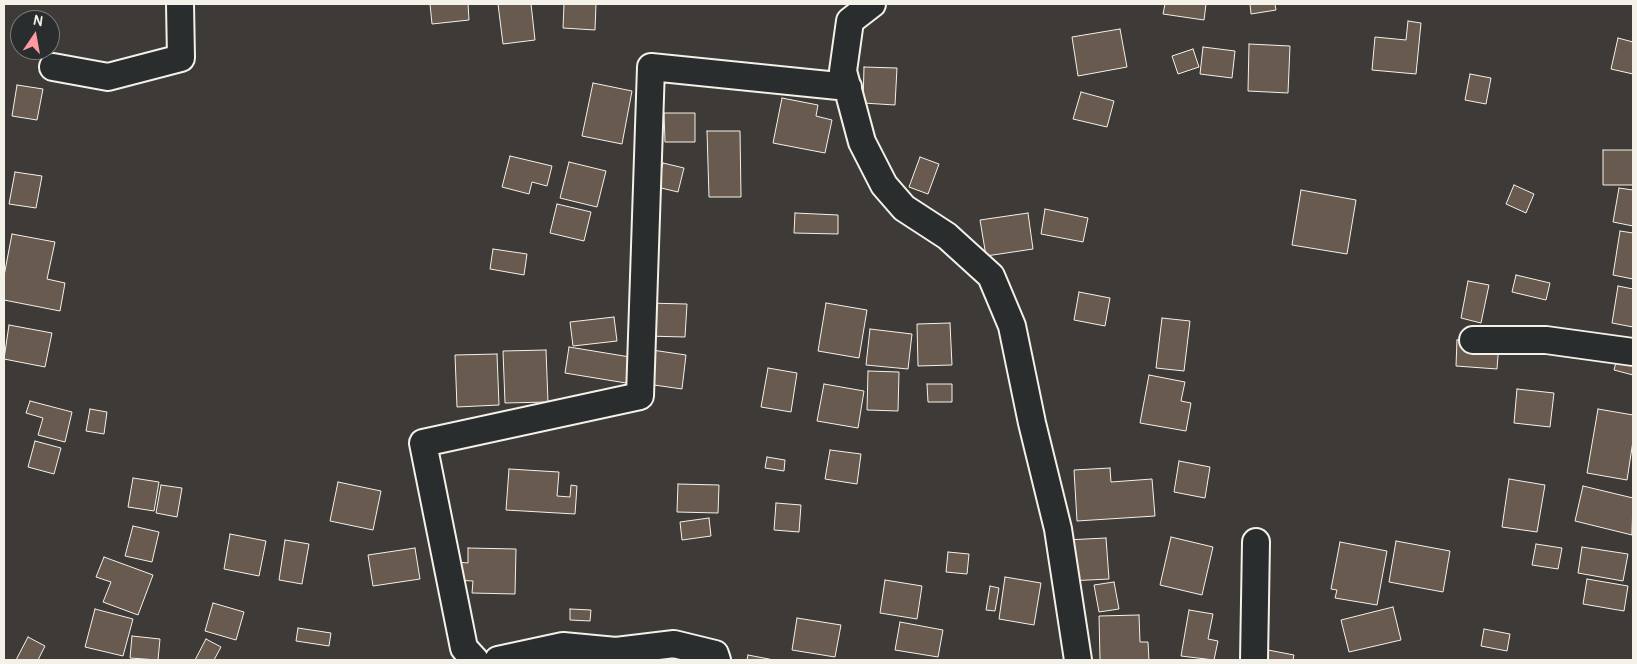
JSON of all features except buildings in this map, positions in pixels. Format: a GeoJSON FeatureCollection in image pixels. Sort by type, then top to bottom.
{"type":"FeatureCollection","features":[{"type":"Feature","properties":{"kind":"street"},"geometry":{"type":"LineString","coordinates":[[53,67],[108,77],[181,58],[180,4]]}},
{"type":"Feature","properties":{"kind":"street"},"geometry":{"type":"LineString","coordinates":[[872,4],[850,21],[843,72],[862,142],[884,185],[904,208],[947,236],[991,276],[1012,326],[1032,423],[1058,529],[1078,660]]}},
{"type":"Feature","properties":{"kind":"street"},"geometry":{"type":"LineString","coordinates":[[475,660],[464,648],[423,443],[640,396],[651,67],[848,88]]}},
{"type":"Feature","properties":{"kind":"street"},"geometry":{"type":"LineString","coordinates":[[1473,340],[1546,340],[1633,352]]}},
{"type":"Feature","properties":{"kind":"street"},"geometry":{"type":"LineString","coordinates":[[1254,660],[1256,542]]}},
{"type":"Feature","properties":{"kind":"street"},"geometry":{"type":"LineString","coordinates":[[498,660],[563,646],[616,651],[674,644],[715,654],[716,660]]}}]}
